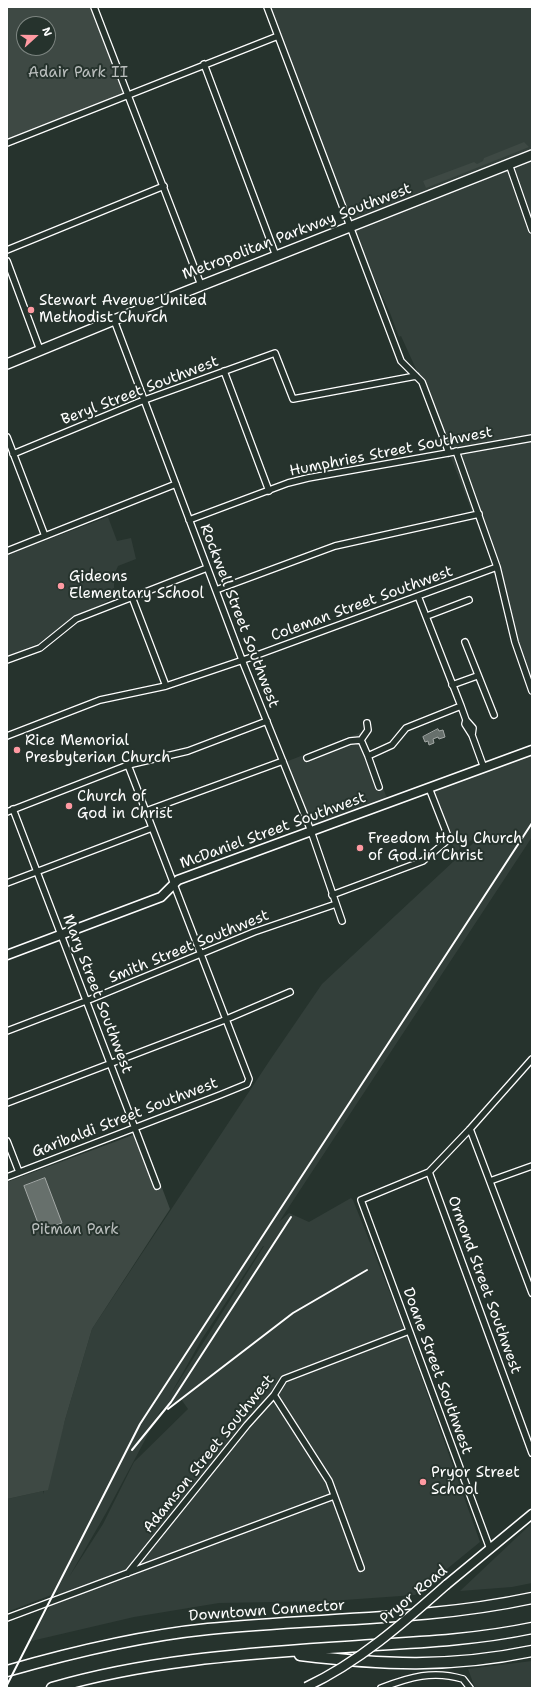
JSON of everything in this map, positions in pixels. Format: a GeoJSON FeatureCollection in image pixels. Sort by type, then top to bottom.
{"type":"FeatureCollection","features":[{"type":"Feature","properties":{"kind":"highway","name":"Downtown Connector"},"geometry":{"type":"LineString","coordinates":[[7,1671],[90,1648],[161,1634],[460,1610],[532,1598]]}},
{"type":"Feature","properties":{"kind":"highway"},"geometry":{"type":"LineString","coordinates":[[52,1688],[153,1664],[219,1656],[462,1639],[532,1628]]}},
{"type":"Feature","properties":{"kind":"highway"},"geometry":{"type":"LineString","coordinates":[[279,1652],[360,1662],[431,1664],[487,1659],[532,1651]]}},
{"type":"Feature","properties":{"kind":"main road","name":"Metropolitan Parkway Southwest"},"geometry":{"type":"LineString","coordinates":[[7,364],[201,285],[532,155]]}},
{"type":"Feature","properties":{"kind":"street"},"geometry":{"type":"LineString","coordinates":[[94,7],[201,285]]}},
{"type":"Feature","properties":{"kind":"street"},"geometry":{"type":"LineString","coordinates":[[267,7],[401,360],[422,382],[449,453]]}},
{"type":"Feature","properties":{"kind":"street"},"geometry":{"type":"LineString","coordinates":[[7,143],[278,36]]}},
{"type":"Feature","properties":{"kind":"street"},"geometry":{"type":"LineString","coordinates":[[204,64],[276,256]]}},
{"type":"Feature","properties":{"kind":"street"},"geometry":{"type":"LineString","coordinates":[[509,164],[532,230]]}},
{"type":"Feature","properties":{"kind":"street"},"geometry":{"type":"LineString","coordinates":[[7,250],[164,186]]}},
{"type":"Feature","properties":{"kind":"street"},"geometry":{"type":"LineString","coordinates":[[7,261],[40,350]]}},
{"type":"Feature","properties":{"kind":"street","name":"Rockwell Street Southwest"},"geometry":{"type":"LineString","coordinates":[[114,320],[243,661],[311,831],[332,896],[342,921]]}},
{"type":"Feature","properties":{"kind":"street","name":"Beryl Street Southwest"},"geometry":{"type":"LineString","coordinates":[[14,454],[144,400],[275,353],[293,399],[416,376]]}},
{"type":"Feature","properties":{"kind":"street"},"geometry":{"type":"LineString","coordinates":[[224,371],[269,490]]}},
{"type":"Feature","properties":{"kind":"street"},"geometry":{"type":"LineString","coordinates":[[7,437],[45,536]]}},
{"type":"Feature","properties":{"kind":"street","name":"Humphries Street Southwest"},"geometry":{"type":"LineString","coordinates":[[189,520],[269,490],[308,478],[532,438]]}},
{"type":"Feature","properties":{"kind":"street"},"geometry":{"type":"LineString","coordinates":[[456,452],[479,514],[496,567],[515,642],[532,691]]}},
{"type":"Feature","properties":{"kind":"street"},"geometry":{"type":"LineString","coordinates":[[7,551],[176,484]]}},
{"type":"Feature","properties":{"kind":"street"},"geometry":{"type":"LineString","coordinates":[[216,590],[335,546],[479,514]]}},
{"type":"Feature","properties":{"kind":"street","name":"Coleman Street Southwest"},"geometry":{"type":"LineString","coordinates":[[7,736],[100,700],[166,686],[243,661],[496,567]]}},
{"type":"Feature","properties":{"kind":"street"},"geometry":{"type":"LineString","coordinates":[[7,660],[40,648],[76,619],[208,568]]}},
{"type":"Feature","properties":{"kind":"street"},"geometry":{"type":"LineString","coordinates":[[418,596],[461,706],[466,720],[465,724],[472,735],[484,768]]}},
{"type":"Feature","properties":{"kind":"street"},"geometry":{"type":"LineString","coordinates":[[132,597],[166,686]]}},
{"type":"Feature","properties":{"kind":"street"},"geometry":{"type":"LineString","coordinates":[[427,616],[469,600]]}},
{"type":"Feature","properties":{"kind":"street"},"geometry":{"type":"LineString","coordinates":[[465,642],[477,676],[494,715]]}},
{"type":"Feature","properties":{"kind":"street"},"geometry":{"type":"LineString","coordinates":[[452,685],[477,676]]}},
{"type":"Feature","properties":{"kind":"street"},"geometry":{"type":"LineString","coordinates":[[368,756],[392,745],[406,728],[461,706]]}},
{"type":"Feature","properties":{"kind":"street"},"geometry":{"type":"LineString","coordinates":[[10,811],[128,765],[188,751],[267,721]]}},
{"type":"Feature","properties":{"kind":"street"},"geometry":{"type":"LineString","coordinates":[[307,758],[350,741],[361,740],[368,730],[367,723]]}},
{"type":"Feature","properties":{"kind":"street"},"geometry":{"type":"LineString","coordinates":[[361,740],[380,787]]}},
{"type":"Feature","properties":{"kind":"street","name":"McDaniel Street Southwest"},"geometry":{"type":"LineString","coordinates":[[7,955],[161,897],[178,880],[532,750]]}},
{"type":"Feature","properties":{"kind":"street"},"geometry":{"type":"LineString","coordinates":[[146,811],[283,761]]}},
{"type":"Feature","properties":{"kind":"street"},"geometry":{"type":"LineString","coordinates":[[128,765],[226,1019]]}},
{"type":"Feature","properties":{"kind":"street"},"geometry":{"type":"LineString","coordinates":[[332,896],[423,861],[449,839],[429,788]]}},
{"type":"Feature","properties":{"kind":"street","name":"Mary Street Southwest"},"geometry":{"type":"LineString","coordinates":[[10,811],[37,872],[157,1186]]}},
{"type":"Feature","properties":{"kind":"street"},"geometry":{"type":"LineString","coordinates":[[7,883],[152,828]]}},
{"type":"Feature","properties":{"kind":"street","name":"Smith Street Southwest"},"geometry":{"type":"LineString","coordinates":[[7,1031],[87,1001],[254,932],[336,904]]}},
{"type":"Feature","properties":{"kind":"street"},"geometry":{"type":"LineString","coordinates":[[7,1103],[226,1019],[290,992]]}},
{"type":"Feature","properties":{"kind":"street","name":"Garibaldi Street Southwest"},"geometry":{"type":"LineString","coordinates":[[7,1176],[247,1084],[249,1080],[226,1019]]}},
{"type":"Feature","properties":{"kind":"street"},"geometry":{"type":"LineString","coordinates":[[429,1172],[470,1129],[532,1059]]}},
{"type":"Feature","properties":{"kind":"street"},"geometry":{"type":"LineString","coordinates":[[470,1129],[532,1293]]}},
{"type":"Feature","properties":{"kind":"street"},"geometry":{"type":"LineString","coordinates":[[7,1141],[19,1172]]}},
{"type":"Feature","properties":{"kind":"street"},"geometry":{"type":"LineString","coordinates":[[490,1181],[532,1166]]}},
{"type":"Feature","properties":{"kind":"street","name":"Doane Street Southwest"},"geometry":{"type":"LineString","coordinates":[[429,1172],[361,1200],[490,1549]]}},
{"type":"Feature","properties":{"kind":"street","name":"Ormond Street Southwest"},"geometry":{"type":"LineString","coordinates":[[429,1172],[532,1453]]}},
{"type":"Feature","properties":{"kind":"street","name":"Adamson Street Southwest"},"geometry":{"type":"LineString","coordinates":[[128,1573],[247,1425],[274,1395],[284,1378],[409,1331]]}},
{"type":"Feature","properties":{"kind":"street"},"geometry":{"type":"LineString","coordinates":[[274,1395],[329,1481],[361,1568]]}},
{"type":"Feature","properties":{"kind":"street"},"geometry":{"type":"LineString","coordinates":[[7,1618],[334,1496]]}},
{"type":"Feature","properties":{"kind":"street","name":"Pryor Road"},"geometry":{"type":"LineString","coordinates":[[305,1688],[325,1678],[367,1652],[532,1514]]}},
{"type":"Feature","properties":{"kind":"street"},"geometry":{"type":"LineString","coordinates":[[381,1688],[410,1677],[433,1675],[463,1678],[470,1688]]}},
{"type":"Feature","properties":{"kind":"shaded area"},"geometry":{"type":"Polygon","coordinates":[[[266,7],[532,7],[532,684],[493,566],[421,380],[401,336],[399,337],[390,313],[351,228],[266,7]]]}},
{"type":"Feature","properties":{"kind":"shaded area","name":"Gideons Elementary School"},"geometry":{"type":"Polygon","coordinates":[[[108,517],[117,541],[131,538],[136,559],[118,566],[114,575],[114,597],[99,606],[75,616],[38,644],[7,656],[7,555],[108,517]]]}},
{"type":"Feature","properties":{"kind":"shaded area"},"geometry":{"type":"Polygon","coordinates":[[[438,729],[439,731],[443,730],[445,737],[433,739],[434,743],[429,745],[428,741],[425,742],[423,737],[438,729]]]}},
{"type":"Feature","properties":{"kind":"shaded area"},"geometry":{"type":"Polygon","coordinates":[[[362,732],[388,801],[309,831],[283,763],[362,732]]]}},
{"type":"Feature","properties":{"kind":"shaded area"},"geometry":{"type":"Polygon","coordinates":[[[532,749],[532,837],[279,1222],[289,1213],[309,1222],[351,1198],[353,1200],[402,1323],[480,1542],[415,1595],[330,1601],[219,1603],[134,1617],[27,1642],[59,1592],[7,1612],[7,1499],[43,1491],[43,1494],[92,1329],[322,984],[484,833],[462,846],[456,853],[429,785],[532,749]],[[264,1246],[202,1339],[169,1397],[264,1246]],[[181,1399],[161,1410],[106,1513],[69,1577],[103,1524],[134,1462],[188,1409],[181,1399]]]}},
{"type":"Feature","properties":{"kind":"shaded area"},"geometry":{"type":"Polygon","coordinates":[[[45,1178],[62,1223],[41,1231],[24,1186],[45,1178]]]}},
{"type":"Feature","properties":{"kind":"shaded area"},"geometry":{"type":"Polygon","coordinates":[[[532,1523],[532,1583],[512,1587],[460,1591],[532,1523]]]}},
{"type":"Feature","properties":{"kind":"shaded area"},"geometry":{"type":"Polygon","coordinates":[[[532,1661],[532,1688],[475,1688],[468,1669],[532,1661]]]}},
{"type":"Feature","properties":{"kind":"green space","name":"Adair Park II"},"geometry":{"type":"Polygon","coordinates":[[[7,7],[94,7],[128,95],[7,143],[7,7]]]}},
{"type":"Feature","properties":{"kind":"green space"},"geometry":{"type":"Polygon","coordinates":[[[524,142],[529,147],[426,188],[423,181],[474,162],[477,164],[483,161],[484,158],[524,142]]]}},
{"type":"Feature","properties":{"kind":"green space","name":"Pitman Park"},"geometry":{"type":"Polygon","coordinates":[[[141,1132],[170,1209],[92,1329],[65,1420],[48,1490],[7,1499],[7,1182],[141,1132]]]}},
{"type":"Feature","properties":{"kind":"railway"},"geometry":{"type":"LineString","coordinates":[[7,1685],[140,1424],[532,823]]}},
{"type":"Feature","properties":{"kind":"railway"},"geometry":{"type":"LineString","coordinates":[[132,1450],[171,1402],[291,1217]]}},
{"type":"Feature","properties":{"kind":"railway"},"geometry":{"type":"LineString","coordinates":[[168,1409],[293,1313],[367,1270]]}},
{"type":"Feature","properties":{"kind":"place","name":"Stewart Avenue United Methodist Church"},"geometry":{"type":"Point","coordinates":[31,310]}},
{"type":"Feature","properties":{"kind":"place","name":"Gideons Elementary School"},"geometry":{"type":"Point","coordinates":[61,586]}},
{"type":"Feature","properties":{"kind":"place","name":"Rice Memorial Presbyterian Church"},"geometry":{"type":"Point","coordinates":[17,750]}},
{"type":"Feature","properties":{"kind":"place","name":"Church of God in Christ"},"geometry":{"type":"Point","coordinates":[69,806]}},
{"type":"Feature","properties":{"kind":"place","name":"Freedom Holy Church of God in Christ"},"geometry":{"type":"Point","coordinates":[360,848]}},
{"type":"Feature","properties":{"kind":"place","name":"Pryor Street School"},"geometry":{"type":"Point","coordinates":[423,1482]}}]}
